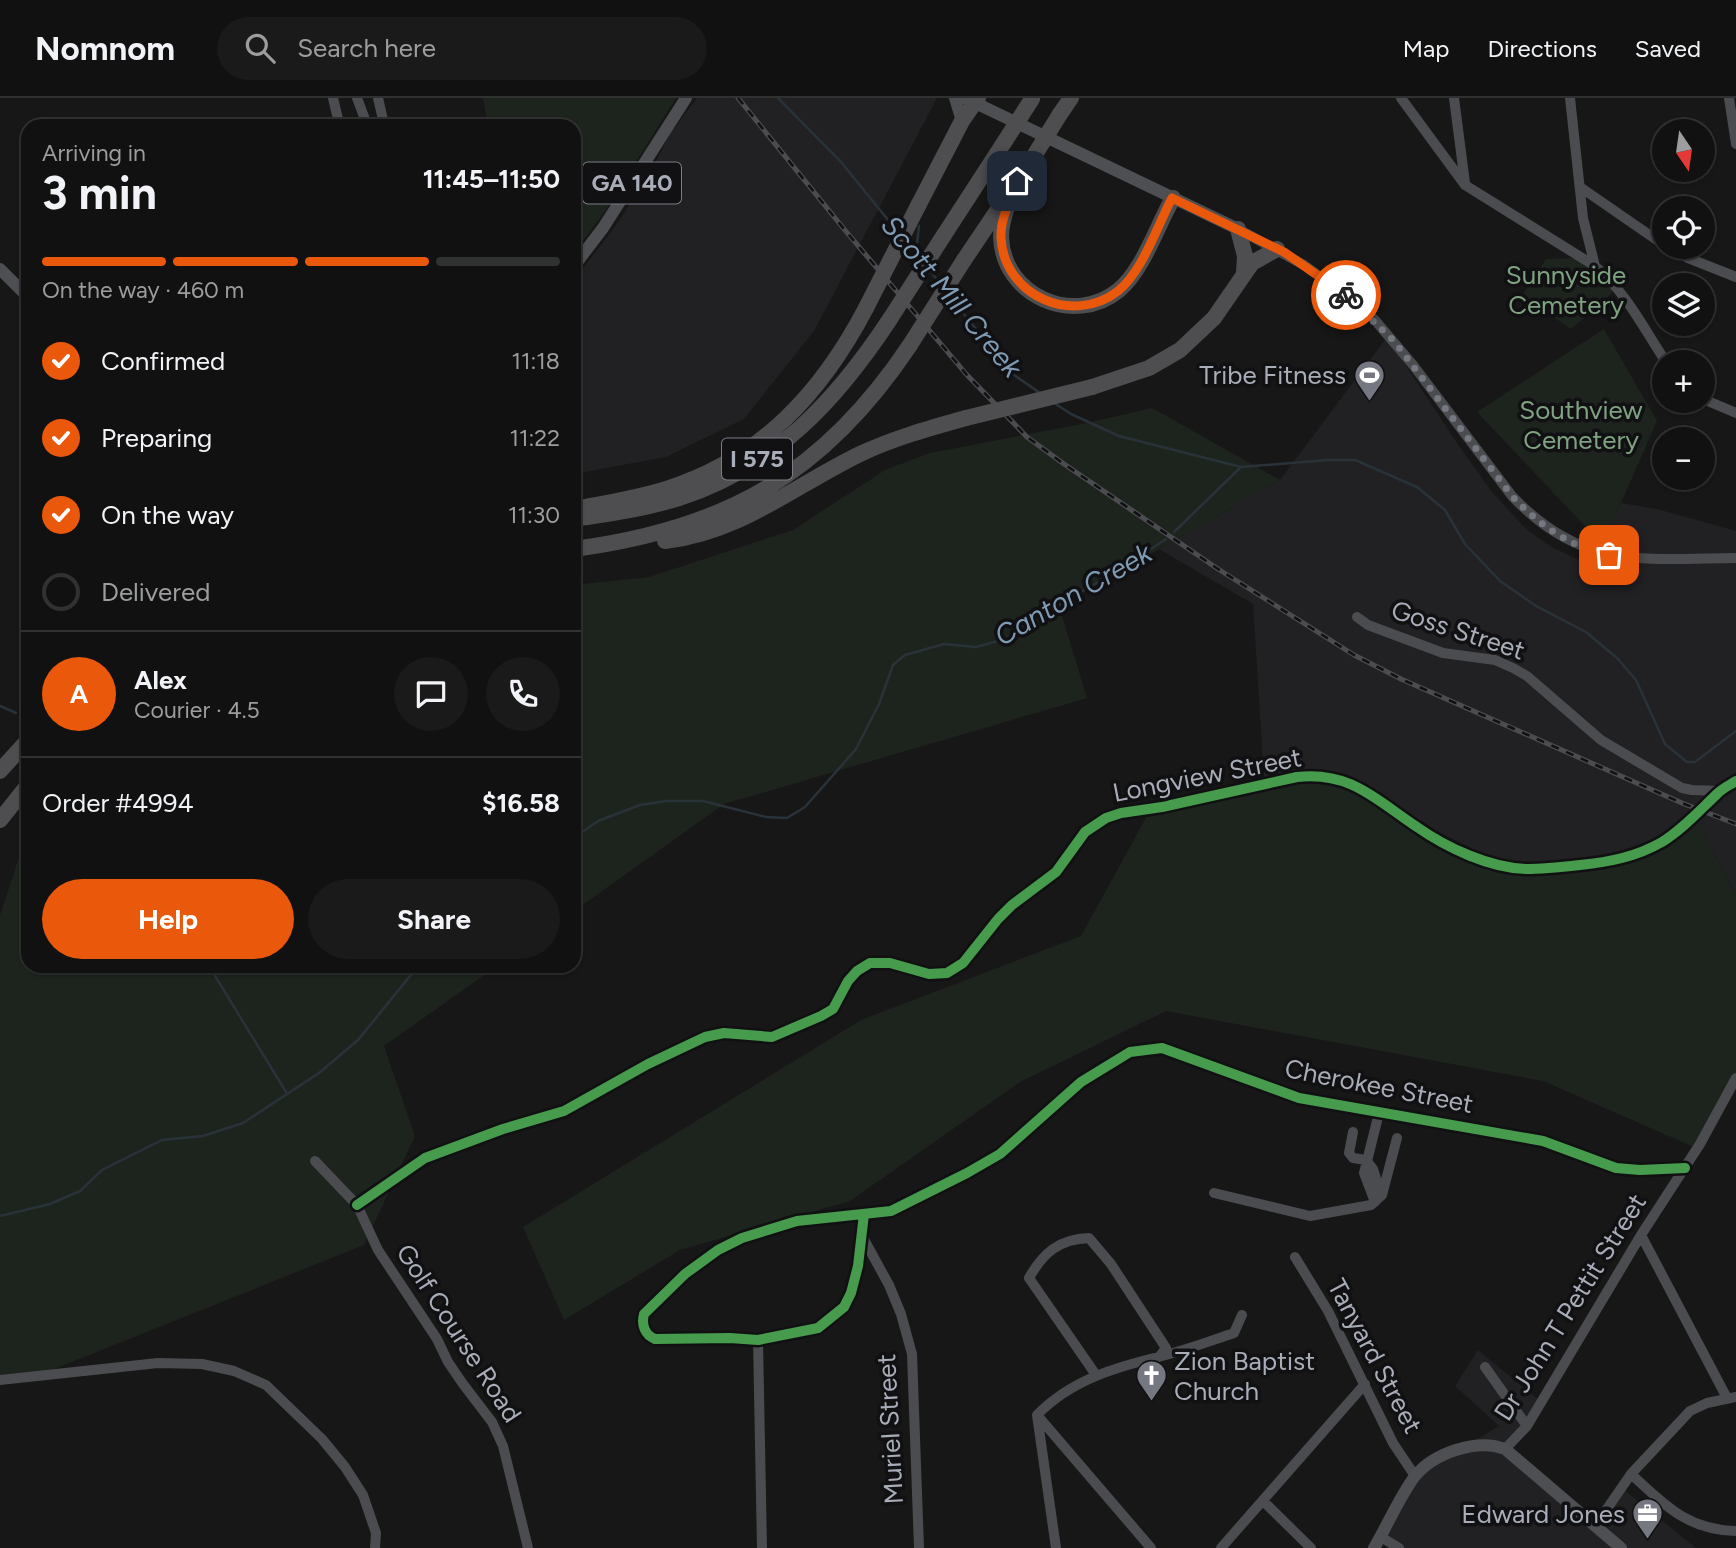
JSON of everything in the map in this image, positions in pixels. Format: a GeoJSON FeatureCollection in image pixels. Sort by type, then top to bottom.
{"type":"FeatureCollection","features":[{"type":"Feature","properties":{"kind":"highway","name":"I 575"},"geometry":{"type":"LineString","coordinates":[[581,518],[625,512],[680,498],[719,481],[771,451],[814,416],[833,397],[866,355],[1032,98]]}},
{"type":"Feature","properties":{"kind":"highway","name":"I 575"},"geometry":{"type":"LineString","coordinates":[[581,548],[678,528],[709,517],[762,492],[802,465],[850,422],[880,388],[910,345],[1071,98]]}},
{"type":"Feature","properties":{"kind":"highway"},"geometry":{"type":"LineString","coordinates":[[581,507],[669,488],[700,476],[737,457],[774,429],[804,401],[840,356],[973,100]]}},
{"type":"Feature","properties":{"kind":"highway"},"geometry":{"type":"LineString","coordinates":[[1017,181],[1002,230],[1002,246],[1007,262],[1024,287],[1043,300],[1063,306],[1098,302],[1119,290],[1140,262],[1172,198]]}},
{"type":"Feature","properties":{"kind":"highway"},"geometry":{"type":"LineString","coordinates":[[1238,229],[1245,256],[1244,273]]}},
{"type":"Feature","properties":{"kind":"highway"},"geometry":{"type":"LineString","coordinates":[[593,546],[669,540],[709,531],[766,508],[836,467],[910,434],[1131,376],[1180,350],[1214,318],[1244,273],[1258,259],[1277,249]]}},
{"type":"Feature","properties":{"kind":"highway"},"geometry":{"type":"LineString","coordinates":[[0,771],[21,748]]}},
{"type":"Feature","properties":{"kind":"highway"},"geometry":{"type":"LineString","coordinates":[[0,820],[21,794]]}},
{"type":"Feature","properties":{"kind":"main road","name":"GA 140"},"geometry":{"type":"LineString","coordinates":[[581,257],[603,229],[686,98]]}},
{"type":"Feature","properties":{"kind":"main road"},"geometry":{"type":"LineString","coordinates":[[955,98],[962,121]]}},
{"type":"Feature","properties":{"kind":"main road"},"geometry":{"type":"LineString","coordinates":[[973,100],[1238,229]]}},
{"type":"Feature","properties":{"kind":"main road"},"geometry":{"type":"LineString","coordinates":[[0,269],[21,291]]}},
{"type":"Feature","properties":{"kind":"main road"},"geometry":{"type":"LineString","coordinates":[[1378,1542],[1415,1476],[1429,1464],[1452,1452],[1486,1445],[1505,1450],[1621,1548]]}},
{"type":"Feature","properties":{"kind":"street"},"geometry":{"type":"LineString","coordinates":[[333,98],[338,119]]}},
{"type":"Feature","properties":{"kind":"street"},"geometry":{"type":"LineString","coordinates":[[357,98],[365,119]]}},
{"type":"Feature","properties":{"kind":"street"},"geometry":{"type":"LineString","coordinates":[[378,98],[383,119]]}},
{"type":"Feature","properties":{"kind":"street"},"geometry":{"type":"LineString","coordinates":[[1401,98],[1465,185],[1595,266],[1622,294],[1658,350]]}},
{"type":"Feature","properties":{"kind":"street"},"geometry":{"type":"LineString","coordinates":[[1454,98],[1465,185]]}},
{"type":"Feature","properties":{"kind":"street"},"geometry":{"type":"LineString","coordinates":[[1570,98],[1583,218],[1595,266]]}},
{"type":"Feature","properties":{"kind":"street"},"geometry":{"type":"LineString","coordinates":[[1728,98],[1736,144]]}},
{"type":"Feature","properties":{"kind":"street"},"geometry":{"type":"LineString","coordinates":[[1580,187],[1652,236]]}},
{"type":"Feature","properties":{"kind":"street"},"geometry":{"type":"LineString","coordinates":[[1238,229],[1311,269],[1374,319],[1413,365],[1512,496],[1529,514],[1560,536],[1588,550],[1643,559],[1736,558]]}},
{"type":"Feature","properties":{"kind":"street"},"geometry":{"type":"LineString","coordinates":[[1691,259],[1736,277]]}},
{"type":"Feature","properties":{"kind":"street"},"geometry":{"type":"LineString","coordinates":[[1715,404],[1736,413]]}},
{"type":"Feature","properties":{"kind":"street","name":"Goss Street"},"geometry":{"type":"LineString","coordinates":[[1357,617],[1368,625],[1443,653],[1495,660],[1513,667],[1601,740],[1682,788],[1720,791]]}},
{"type":"Feature","properties":{"kind":"street","name":"Longview Street"},"geometry":{"type":"LineString","coordinates":[[357,1205],[425,1158],[503,1129],[564,1111],[656,1060],[705,1037],[724,1033],[772,1037],[821,1016],[833,1009],[857,971],[870,963],[890,963],[929,974],[947,973],[963,963],[1012,905],[1056,872],[1084,832],[1106,818],[1121,813],[1161,807],[1297,777],[1319,776],[1342,780],[1370,793],[1418,828],[1453,847],[1501,865],[1525,869],[1607,862],[1641,853],[1681,828],[1720,791],[1736,781]]}},
{"type":"Feature","properties":{"kind":"street","name":"Cherokee Street"},"geometry":{"type":"LineString","coordinates":[[758,1340],[655,1339],[647,1334],[642,1318],[685,1274],[718,1250],[742,1238],[797,1221],[891,1211],[967,1174],[1000,1154],[1081,1082],[1130,1052],[1162,1048],[1298,1098],[1543,1141],[1616,1168],[1685,1168]]}},
{"type":"Feature","properties":{"kind":"street","name":"Dr John T Pettit Street"},"geometry":{"type":"LineString","coordinates":[[1505,1450],[1527,1426],[1685,1168],[1736,1079]]}},
{"type":"Feature","properties":{"kind":"street"},"geometry":{"type":"LineString","coordinates":[[1366,1160],[1379,1113]]}},
{"type":"Feature","properties":{"kind":"street"},"geometry":{"type":"LineString","coordinates":[[1353,1132],[1349,1153],[1353,1158],[1366,1160],[1373,1170],[1378,1199]]}},
{"type":"Feature","properties":{"kind":"street"},"geometry":{"type":"LineString","coordinates":[[1214,1193],[1302,1215],[1371,1205],[1378,1199],[1397,1139]]}},
{"type":"Feature","properties":{"kind":"street","name":"Golf Course Road"},"geometry":{"type":"LineString","coordinates":[[315,1161],[357,1205],[378,1250],[437,1339],[448,1362],[497,1431],[528,1548]]}},
{"type":"Feature","properties":{"kind":"street"},"geometry":{"type":"LineString","coordinates":[[762,1548],[758,1340],[810,1331],[826,1323],[844,1307],[852,1293],[858,1266],[863,1214]]}},
{"type":"Feature","properties":{"kind":"street","name":"Muriel Street"},"geometry":{"type":"LineString","coordinates":[[861,1234],[889,1285],[901,1314],[912,1354],[919,1548]]}},
{"type":"Feature","properties":{"kind":"street"},"geometry":{"type":"LineString","coordinates":[[1595,1526],[1631,1474],[1690,1411],[1707,1403],[1732,1397],[1642,1235]]}},
{"type":"Feature","properties":{"kind":"street"},"geometry":{"type":"LineString","coordinates":[[1096,1375],[1029,1278],[1040,1260],[1071,1239],[1089,1238],[1111,1264],[1166,1348],[1159,1357]]}},
{"type":"Feature","properties":{"kind":"street","name":"Tanyard Street"},"geometry":{"type":"LineString","coordinates":[[1295,1257],[1328,1311],[1393,1443],[1415,1476]]}},
{"type":"Feature","properties":{"kind":"street"},"geometry":{"type":"LineString","coordinates":[[1037,1415],[1051,1401],[1096,1375],[1234,1333],[1242,1315]]}},
{"type":"Feature","properties":{"kind":"street"},"geometry":{"type":"LineString","coordinates":[[0,1380],[169,1363],[202,1364],[234,1371],[266,1385],[322,1439],[345,1467],[363,1495],[376,1533],[375,1548]]}},
{"type":"Feature","properties":{"kind":"street"},"geometry":{"type":"LineString","coordinates":[[1485,1367],[1527,1426]]}},
{"type":"Feature","properties":{"kind":"street"},"geometry":{"type":"LineString","coordinates":[[1221,1548],[1365,1384]]}},
{"type":"Feature","properties":{"kind":"street"},"geometry":{"type":"LineString","coordinates":[[1037,1415],[1056,1548]]}},
{"type":"Feature","properties":{"kind":"street"},"geometry":{"type":"LineString","coordinates":[[1037,1415],[1151,1548]]}},
{"type":"Feature","properties":{"kind":"street"},"geometry":{"type":"LineString","coordinates":[[1631,1474],[1685,1519],[1701,1527],[1736,1531]]}},
{"type":"Feature","properties":{"kind":"street"},"geometry":{"type":"LineString","coordinates":[[1263,1501],[1311,1548]]}},
{"type":"Feature","properties":{"kind":"street"},"geometry":{"type":"LineString","coordinates":[[1378,1542],[1399,1548]]}},
{"type":"Feature","properties":{"kind":"shaded area"},"geometry":{"type":"Polygon","coordinates":[[[697,98],[937,98],[814,331],[744,419],[666,457],[581,473],[581,271],[617,224],[652,169],[670,134],[697,98]]]}},
{"type":"Feature","properties":{"kind":"shaded area"},"geometry":{"type":"Polygon","coordinates":[[[1387,337],[1492,492],[1526,529],[1551,547],[1588,564],[1621,503],[1657,509],[1736,531],[1736,895],[1697,821],[1608,857],[1508,865],[1434,831],[1339,772],[1264,779],[1253,604],[1159,549],[1280,480],[1387,337]]]}},
{"type":"Feature","properties":{"kind":"shaded area"},"geometry":{"type":"Polygon","coordinates":[[[1478,1350],[1540,1401],[1508,1457],[1592,1528],[1622,1488],[1696,1548],[1396,1548],[1380,1537],[1412,1473],[1453,1454],[1499,1426],[1455,1386],[1478,1350]]]}},
{"type":"Feature","properties":{"kind":"green space"},"geometry":{"type":"Polygon","coordinates":[[[483,98],[676,98],[605,211],[581,244],[581,119],[487,119],[483,98]]]}},
{"type":"Feature","properties":{"kind":"green space","name":"Sunnyside Cemetery"},"geometry":{"type":"Polygon","coordinates":[[[1576,258],[1599,275],[1613,292],[1571,329],[1522,296],[1546,259],[1576,258]]]}},
{"type":"Feature","properties":{"kind":"green space","name":"Southview Cemetery"},"geometry":{"type":"Polygon","coordinates":[[[1604,329],[1657,421],[1652,427],[1621,503],[1600,542],[1477,412],[1604,329]]]}},
{"type":"Feature","properties":{"kind":"green space"},"geometry":{"type":"Polygon","coordinates":[[[1152,408],[1280,480],[1059,606],[1087,698],[724,804],[581,906],[581,584],[649,577],[793,530],[885,470],[930,453],[1152,408]]]}},
{"type":"Feature","properties":{"kind":"green space"},"geometry":{"type":"Polygon","coordinates":[[[1339,772],[1434,831],[1508,865],[1608,857],[1697,821],[1736,895],[1736,1088],[1696,1148],[1543,1081],[1166,1011],[1020,1082],[850,1201],[680,1250],[564,1320],[523,1227],[861,1020],[1081,936],[1153,805],[1264,779],[1339,772]]]}},
{"type":"Feature","properties":{"kind":"green space"},"geometry":{"type":"Polygon","coordinates":[[[21,851],[21,973],[487,973],[384,1046],[415,1136],[364,1245],[29,1379],[0,1384],[0,915],[21,851]]]}},
{"type":"Feature","properties":{"kind":"waterway","name":"Scott Mill Creek"},"geometry":{"type":"LineString","coordinates":[[778,98],[841,162],[897,231]]}},
{"type":"Feature","properties":{"kind":"waterway"},"geometry":{"type":"LineString","coordinates":[[916,253],[919,226]]}},
{"type":"Feature","properties":{"kind":"waterway","name":"Scott Mill Creek"},"geometry":{"type":"LineString","coordinates":[[906,241],[922,260]]}},
{"type":"Feature","properties":{"kind":"waterway","name":"Scott Mill Creek"},"geometry":{"type":"LineString","coordinates":[[928,268],[941,285]]}},
{"type":"Feature","properties":{"kind":"waterway","name":"Scott Mill Creek"},"geometry":{"type":"LineString","coordinates":[[949,296],[1014,375],[1040,393]]}},
{"type":"Feature","properties":{"kind":"waterway","name":"Canton Creek"},"geometry":{"type":"LineString","coordinates":[[1054,403],[1071,414],[1119,436],[1241,467],[1355,460],[1417,487],[1445,510],[1465,544],[1500,581],[1536,606],[1586,632],[1618,659],[1636,680],[1665,744],[1687,762],[1695,762],[1736,731]]}},
{"type":"Feature","properties":{"kind":"waterway","name":"Canton Creek"},"geometry":{"type":"LineString","coordinates":[[1174,532],[1241,467]]}},
{"type":"Feature","properties":{"kind":"waterway","name":"Canton Creek"},"geometry":{"type":"LineString","coordinates":[[581,833],[598,821],[640,805],[666,801],[703,801],[766,817],[787,818],[805,807],[856,749],[879,704],[893,665],[905,655],[944,644],[976,647],[1022,632],[1054,608],[1166,539]]}},
{"type":"Feature","properties":{"kind":"waterway"},"geometry":{"type":"LineString","coordinates":[[0,706],[16,713]]}},
{"type":"Feature","properties":{"kind":"waterway"},"geometry":{"type":"LineString","coordinates":[[213,973],[286,1092]]}},
{"type":"Feature","properties":{"kind":"waterway","name":"Canton Creek"},"geometry":{"type":"LineString","coordinates":[[0,1216],[50,1204],[80,1191],[102,1170],[162,1140],[203,1136],[243,1123],[319,1073],[358,1040],[413,973]]}},
{"type":"Feature","properties":{"kind":"railway"},"geometry":{"type":"LineString","coordinates":[[738,98],[967,375],[1027,437],[1064,464],[1218,569],[1354,655],[1401,679],[1682,803],[1736,824]]}},
{"type":"Feature","properties":{"kind":"cycle path"},"geometry":{"type":"LineString","coordinates":[[357,1205],[425,1158],[503,1129],[564,1111],[648,1064],[705,1037],[724,1033],[772,1037],[821,1016],[833,1009],[848,981],[857,971],[870,963],[890,963],[929,974],[947,973],[963,963],[1012,905],[1056,872],[1085,832],[1106,818],[1121,813],[1162,807],[1297,777],[1333,778],[1362,790],[1429,835],[1469,856],[1512,868],[1540,869],[1612,860],[1652,847],[1677,831],[1720,791],[1736,781]]}},
{"type":"Feature","properties":{"kind":"cycle path"},"geometry":{"type":"LineString","coordinates":[[864,1214],[858,1266],[851,1293],[844,1307],[818,1328],[758,1340],[655,1339],[645,1329],[644,1314],[685,1274],[718,1250],[742,1238],[797,1221],[891,1211],[1000,1154],[1081,1082],[1130,1052],[1162,1048],[1299,1098],[1543,1141],[1616,1168],[1685,1168]]}},
{"type":"Feature","properties":{"kind":"way so far"},"geometry":{"type":"LineString","coordinates":[[1346,295],[1394,341],[1512,496],[1529,514],[1560,536],[1588,550],[1609,555]]}},
{"type":"Feature","properties":{"kind":"place","name":"Tribe Fitness"},"geometry":{"type":"Point","coordinates":[1369,402]}},
{"type":"Feature","properties":{"kind":"place","name":"Zion Baptist Church"},"geometry":{"type":"Point","coordinates":[1151,1403]}},
{"type":"Feature","properties":{"kind":"place","name":"Edward Jones"},"geometry":{"type":"Point","coordinates":[1648,1541]}},
{"type":"Feature","properties":{"kind":"route"},"geometry":{"type":"LineString","coordinates":[[1017,181],[1002,230],[1004,254],[1015,277],[1033,295],[1043,300],[1063,306],[1086,305],[1098,302],[1119,290],[1140,262],[1172,198],[1284,252],[1346,295]]}}]}
